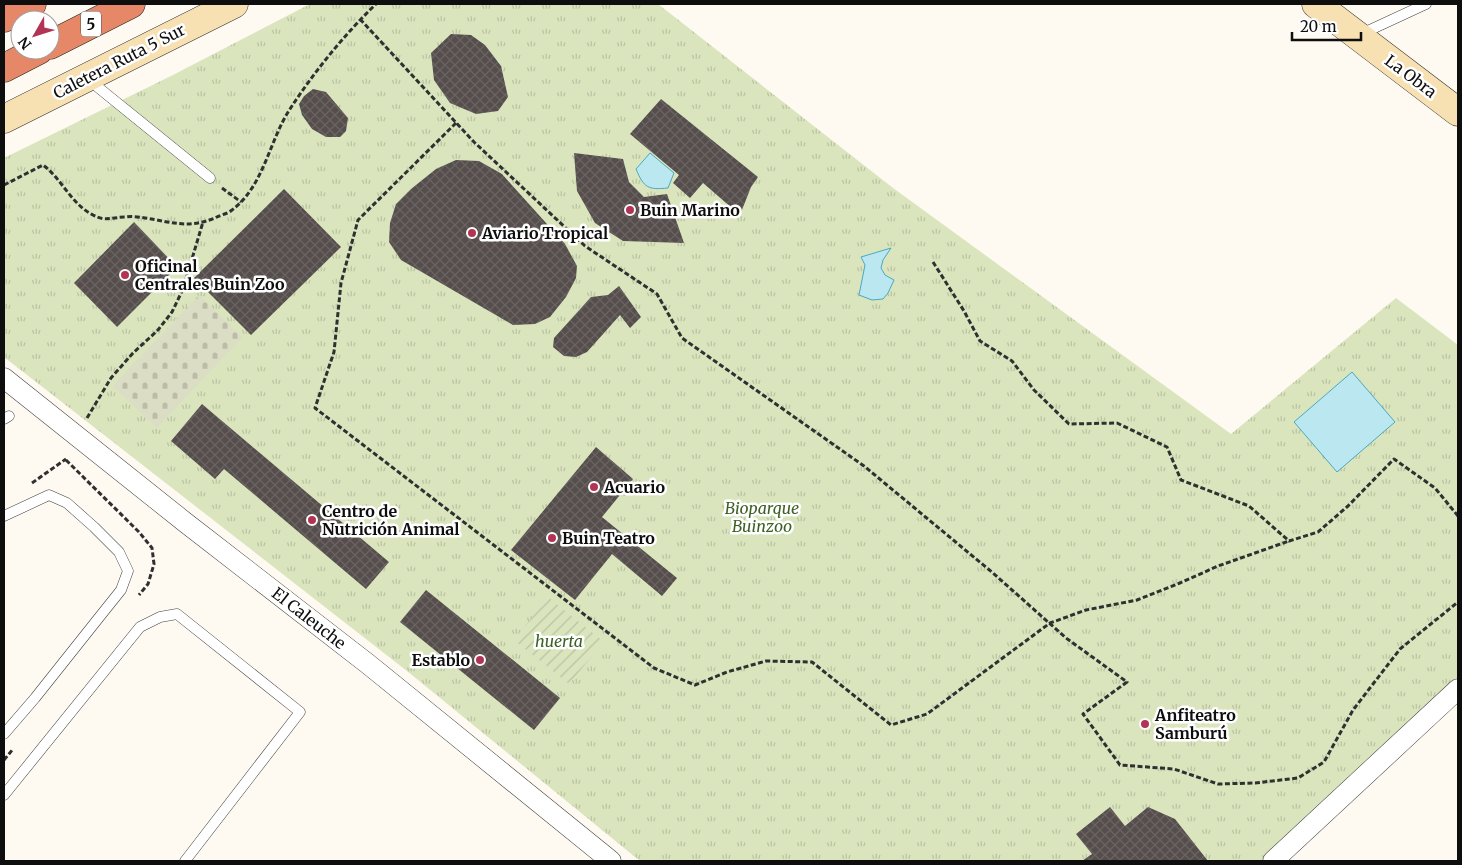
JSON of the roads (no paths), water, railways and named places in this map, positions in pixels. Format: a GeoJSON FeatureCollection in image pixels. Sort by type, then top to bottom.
{"type":"FeatureCollection","features":[{"type":"Feature","properties":{"kind":"highway"},"geometry":{"type":"LineString","coordinates":[[4,18],[32,4]]}},
{"type":"Feature","properties":{"kind":"highway","name":"5"},"geometry":{"type":"LineString","coordinates":[[60,39],[131,4]]}},
{"type":"Feature","properties":{"kind":"highway"},"geometry":{"type":"LineString","coordinates":[[4,68],[20,60]]}},
{"type":"Feature","properties":{"kind":"main road","name":"Caletera Ruta 5 Sur"},"geometry":{"type":"LineString","coordinates":[[4,119],[234,4]]}},
{"type":"Feature","properties":{"kind":"main road","name":"La Obra"},"geometry":{"type":"LineString","coordinates":[[1316,4],[1458,112]]}},
{"type":"Feature","properties":{"kind":"street","name":"El Caleuche"},"geometry":{"type":"LineString","coordinates":[[4,378],[78,435],[186,523],[368,664],[612,861]]}},
{"type":"Feature","properties":{"kind":"street"},"geometry":{"type":"LineString","coordinates":[[1273,861],[1458,689]]}},
{"type":"Feature","properties":{"kind":"lane"},"geometry":{"type":"LineString","coordinates":[[1358,36],[1426,4]]}},
{"type":"Feature","properties":{"kind":"lane"},"geometry":{"type":"LineString","coordinates":[[86,78],[210,178]]}},
{"type":"Feature","properties":{"kind":"lane"},"geometry":{"type":"LineString","coordinates":[[4,516],[49,495],[67,503],[119,552],[128,571],[121,590],[102,615],[4,734]]}},
{"type":"Feature","properties":{"kind":"lane"},"geometry":{"type":"LineString","coordinates":[[4,796],[140,627],[160,617],[177,614],[300,712],[185,861]]}},
{"type":"Feature","properties":{"kind":"water"},"geometry":{"type":"Polygon","coordinates":[[[650,153],[674,173],[668,188],[651,188],[644,184],[639,175],[636,169],[650,153]]]}},
{"type":"Feature","properties":{"kind":"water"},"geometry":{"type":"Polygon","coordinates":[[[891,248],[883,260],[881,268],[885,275],[894,280],[888,293],[883,299],[872,300],[859,295],[865,265],[861,257],[891,248]]]}},
{"type":"Feature","properties":{"kind":"water"},"geometry":{"type":"Polygon","coordinates":[[[1352,372],[1395,422],[1337,472],[1294,422],[1352,372]]]}},
{"type":"Feature","properties":{"kind":"place","name":"Buin Marino"},"geometry":{"type":"Point","coordinates":[630,210]}},
{"type":"Feature","properties":{"kind":"place","name":"Aviario Tropical"},"geometry":{"type":"Point","coordinates":[472,233]}},
{"type":"Feature","properties":{"kind":"place","name":"Oficinal Centrales Buin Zoo"},"geometry":{"type":"Point","coordinates":[125,275]}},
{"type":"Feature","properties":{"kind":"place","name":"Acuario"},"geometry":{"type":"Point","coordinates":[594,487]}},
{"type":"Feature","properties":{"kind":"place","name":"Centro de Nutrición Animal"},"geometry":{"type":"Point","coordinates":[312,520]}},
{"type":"Feature","properties":{"kind":"place","name":"Buin Teatro"},"geometry":{"type":"Point","coordinates":[552,538]}},
{"type":"Feature","properties":{"kind":"place","name":"Establo"},"geometry":{"type":"Point","coordinates":[480,660]}},
{"type":"Feature","properties":{"kind":"place","name":"Anfiteatro Samburú"},"geometry":{"type":"Point","coordinates":[1145,724]}},
{"type":"Feature","properties":{"kind":"park label","name":"Bioparque Buinzoo"},"geometry":{"type":"Point","coordinates":[762,517]}},
{"type":"Feature","properties":{"kind":"park label","name":"huerta"},"geometry":{"type":"Point","coordinates":[559,641]}}]}
